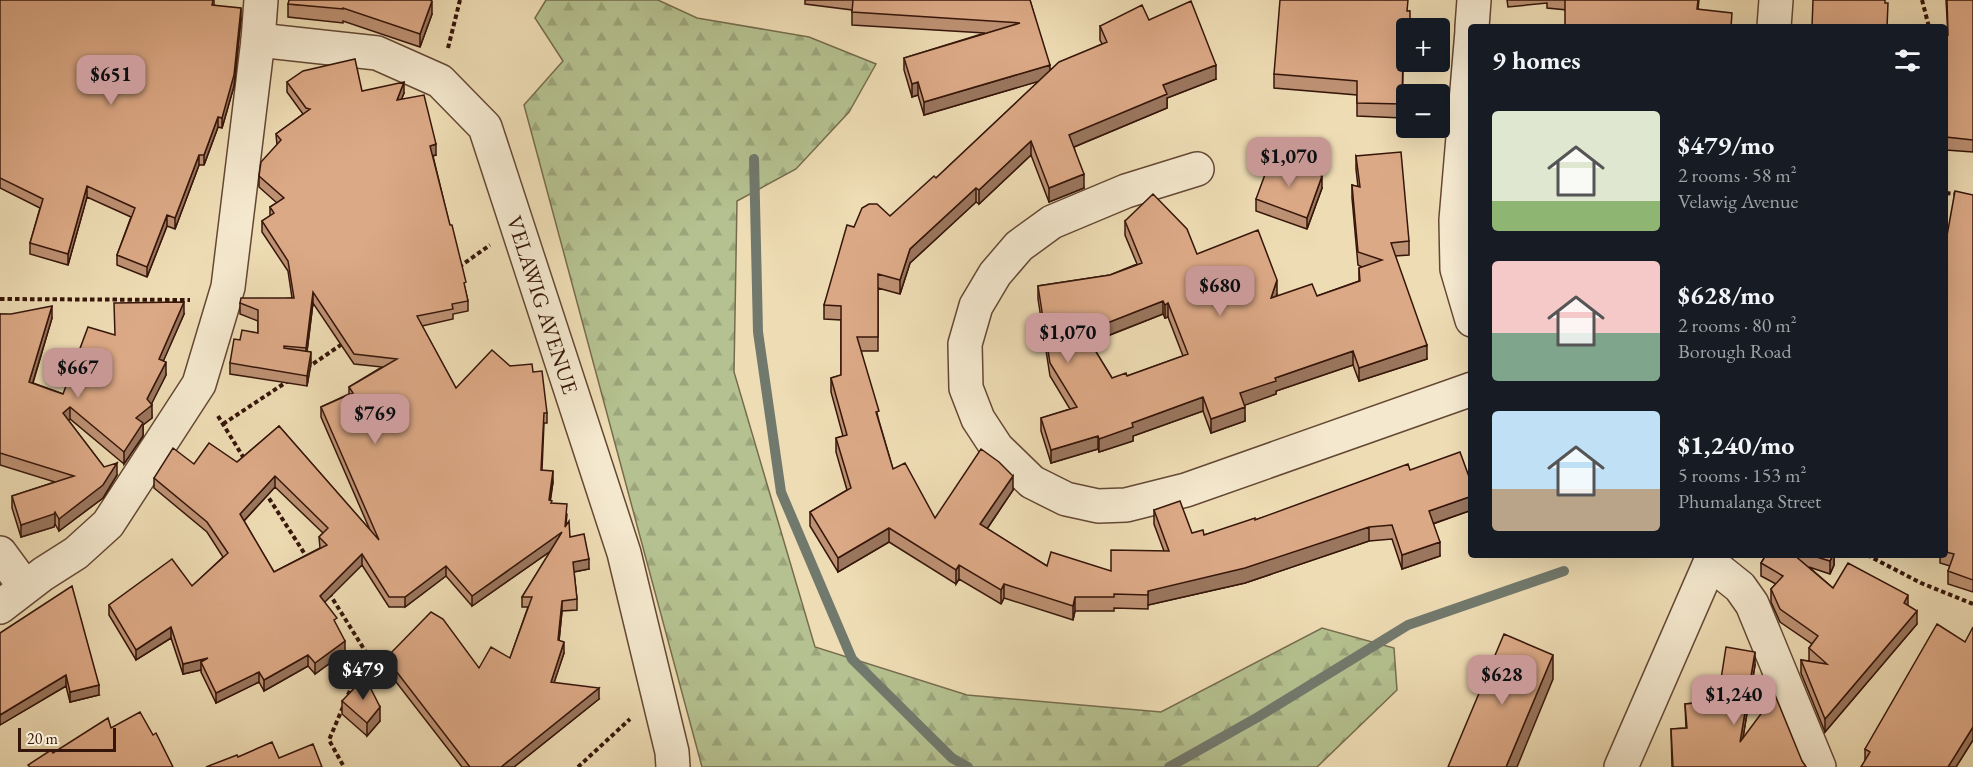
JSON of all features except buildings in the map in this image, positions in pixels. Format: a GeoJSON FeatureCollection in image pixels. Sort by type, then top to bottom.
{"type":"FeatureCollection","features":[{"type":"Feature","properties":{"kind":"street"},"geometry":{"type":"LineString","coordinates":[[0,607],[25,587],[76,553],[108,524],[199,384],[228,287],[261,0]]}},
{"type":"Feature","properties":{"kind":"street"},"geometry":{"type":"LineString","coordinates":[[1472,24],[1473,0]]}},
{"type":"Feature","properties":{"kind":"street"},"geometry":{"type":"LineString","coordinates":[[1774,24],[1776,0]]}},
{"type":"Feature","properties":{"kind":"street","name":"VELAWIG AVENUE"},"geometry":{"type":"LineString","coordinates":[[258,40],[377,54],[440,81],[485,127],[624,553],[672,752],[673,767]]}},
{"type":"Feature","properties":{"kind":"street"},"geometry":{"type":"LineString","coordinates":[[1468,77],[1456,220],[1457,269],[1468,306]]}},
{"type":"Feature","properties":{"kind":"street"},"geometry":{"type":"LineString","coordinates":[[1197,169],[1126,191],[1052,222],[1019,246],[995,274],[976,306],[965,344],[966,388],[978,419],[997,448],[1032,482],[1066,499],[1098,506],[1126,505],[1186,490],[1468,390]]}},
{"type":"Feature","properties":{"kind":"street"},"geometry":{"type":"LineString","coordinates":[[0,553],[25,587]]}},
{"type":"Feature","properties":{"kind":"street"},"geometry":{"type":"LineString","coordinates":[[1621,767],[1711,559],[1740,586],[1752,604],[1819,767]]}},
{"type":"Feature","properties":{"kind":"path"},"geometry":{"type":"LineString","coordinates":[[440,81],[459,0]]}},
{"type":"Feature","properties":{"kind":"path"},"geometry":{"type":"LineString","coordinates":[[1922,0],[1928,24]]}},
{"type":"Feature","properties":{"kind":"path"},"geometry":{"type":"LineString","coordinates":[[1948,193],[1964,195]]}},
{"type":"Feature","properties":{"kind":"path"},"geometry":{"type":"LineString","coordinates":[[456,269],[518,226]]}},
{"type":"Feature","properties":{"kind":"path"},"geometry":{"type":"LineString","coordinates":[[0,299],[224,300]]}},
{"type":"Feature","properties":{"kind":"path"},"geometry":{"type":"LineString","coordinates":[[300,373],[346,342]]}},
{"type":"Feature","properties":{"kind":"path"},"geometry":{"type":"LineString","coordinates":[[223,424],[290,379]]}},
{"type":"Feature","properties":{"kind":"path"},"geometry":{"type":"LineString","coordinates":[[199,384],[251,469]]}},
{"type":"Feature","properties":{"kind":"path"},"geometry":{"type":"LineString","coordinates":[[262,486],[312,564]]}},
{"type":"Feature","properties":{"kind":"path"},"geometry":{"type":"LineString","coordinates":[[1873,558],[1921,583],[1973,604]]}},
{"type":"Feature","properties":{"kind":"path"},"geometry":{"type":"LineString","coordinates":[[323,584],[367,654],[329,740],[344,767]]}},
{"type":"Feature","properties":{"kind":"path"},"geometry":{"type":"LineString","coordinates":[[578,767],[658,694]]}},
{"type":"Feature","properties":{"kind":"green space"},"geometry":{"type":"Polygon","coordinates":[[[546,0],[658,0],[697,18],[809,37],[876,64],[849,112],[796,169],[737,201],[734,372],[815,647],[967,695],[1161,712],[1322,628],[1394,648],[1397,690],[1317,767],[702,767],[524,105],[563,61],[535,18],[546,0]]]}},
{"type":"Feature","properties":{"kind":"waterway"},"geometry":{"type":"LineString","coordinates":[[754,159],[758,332],[781,492],[852,659],[952,758],[968,767]]}},
{"type":"Feature","properties":{"kind":"waterway"},"geometry":{"type":"LineString","coordinates":[[1169,767],[1258,717],[1408,625],[1564,571]]}}]}
